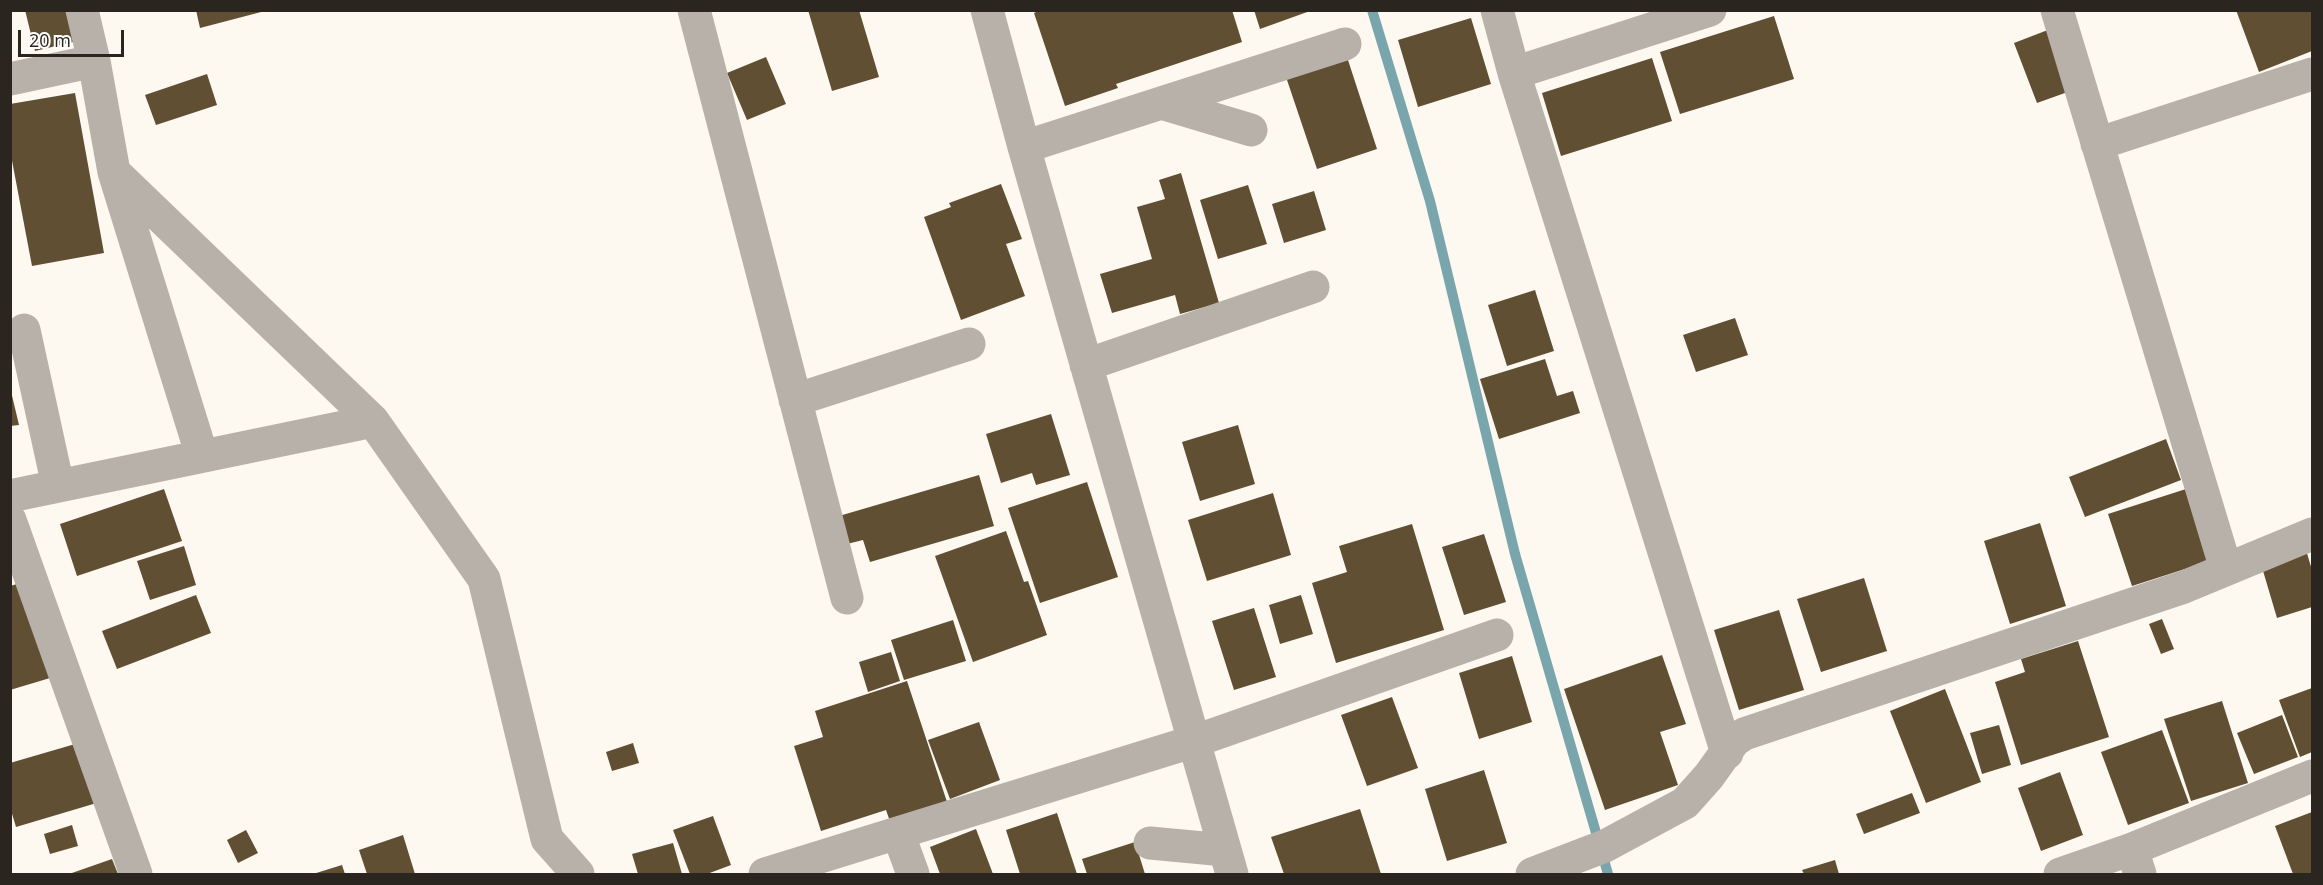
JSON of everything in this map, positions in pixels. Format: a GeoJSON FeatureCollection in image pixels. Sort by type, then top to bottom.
{"type":"FeatureCollection","features":[{"type":"Feature","properties":{"kind":"street"},"geometry":{"type":"LineString","coordinates":[[82,10],[94,61],[114,172],[202,456]]}},
{"type":"Feature","properties":{"kind":"street"},"geometry":{"type":"LineString","coordinates":[[694,10],[847,598]]}},
{"type":"Feature","properties":{"kind":"street"},"geometry":{"type":"LineString","coordinates":[[987,10],[1024,147],[1229,862],[1150,843]]}},
{"type":"Feature","properties":{"kind":"street"},"geometry":{"type":"LineString","coordinates":[[1497,10],[1514,73],[1727,753]]}},
{"type":"Feature","properties":{"kind":"street"},"geometry":{"type":"LineString","coordinates":[[1514,73],[1710,10]]}},
{"type":"Feature","properties":{"kind":"street"},"geometry":{"type":"LineString","coordinates":[[2057,10],[2226,569]]}},
{"type":"Feature","properties":{"kind":"street"},"geometry":{"type":"LineString","coordinates":[[1024,147],[1345,44]]}},
{"type":"Feature","properties":{"kind":"street"},"geometry":{"type":"LineString","coordinates":[[10,79],[94,61]]}},
{"type":"Feature","properties":{"kind":"street"},"geometry":{"type":"LineString","coordinates":[[2097,144],[2313,74]]}},
{"type":"Feature","properties":{"kind":"street"},"geometry":{"type":"LineString","coordinates":[[1161,103],[1251,130]]}},
{"type":"Feature","properties":{"kind":"street"},"geometry":{"type":"LineString","coordinates":[[114,172],[373,421],[484,579],[547,839],[578,874]]}},
{"type":"Feature","properties":{"kind":"street"},"geometry":{"type":"LineString","coordinates":[[1086,365],[1313,287]]}},
{"type":"Feature","properties":{"kind":"street"},"geometry":{"type":"LineString","coordinates":[[24,330],[58,486]]}},
{"type":"Feature","properties":{"kind":"street"},"geometry":{"type":"LineString","coordinates":[[795,400],[969,344]]}},
{"type":"Feature","properties":{"kind":"street"},"geometry":{"type":"LineString","coordinates":[[10,496],[373,421]]}},
{"type":"Feature","properties":{"kind":"street"},"geometry":{"type":"LineString","coordinates":[[10,520],[136,874]]}},
{"type":"Feature","properties":{"kind":"street"},"geometry":{"type":"LineString","coordinates":[[1532,874],[1595,850],[1685,803],[1727,753],[1734,741],[1744,734],[2184,587],[2313,534]]}},
{"type":"Feature","properties":{"kind":"street"},"geometry":{"type":"LineString","coordinates":[[765,874],[1195,741],[1497,635]]}},
{"type":"Feature","properties":{"kind":"street"},"geometry":{"type":"LineString","coordinates":[[2060,874],[2136,862],[2313,776]]}},
{"type":"Feature","properties":{"kind":"street"},"geometry":{"type":"LineString","coordinates":[[898,833],[913,874]]}},
{"type":"Feature","properties":{"kind":"building"},"geometry":{"type":"Polygon","coordinates":[[[25,10],[70,10],[77,41],[35,51],[25,10]]]}},
{"type":"Feature","properties":{"kind":"building"},"geometry":{"type":"Polygon","coordinates":[[[196,10],[265,10],[265,11],[200,28],[196,10]]]}},
{"type":"Feature","properties":{"kind":"building"},"geometry":{"type":"Polygon","coordinates":[[[808,10],[859,10],[879,77],[832,91],[808,10]]]}},
{"type":"Feature","properties":{"kind":"building"},"geometry":{"type":"Polygon","coordinates":[[[1040,10],[1232,10],[1242,42],[1116,84],[1118,88],[1065,106],[1034,13],[1040,10]]]}},
{"type":"Feature","properties":{"kind":"building"},"geometry":{"type":"Polygon","coordinates":[[[1254,10],[1310,10],[1310,11],[1260,29],[1254,10]]]}},
{"type":"Feature","properties":{"kind":"building"},"geometry":{"type":"Polygon","coordinates":[[[2236,10],[2312,10],[2312,51],[2259,72],[2236,10]]]}},
{"type":"Feature","properties":{"kind":"building"},"geometry":{"type":"Polygon","coordinates":[[[1774,16],[1794,79],[1680,114],[1660,52],[1774,16]]]}},
{"type":"Feature","properties":{"kind":"building"},"geometry":{"type":"Polygon","coordinates":[[[1471,18],[1491,84],[1418,107],[1398,40],[1471,18]]]}},
{"type":"Feature","properties":{"kind":"building"},"geometry":{"type":"Polygon","coordinates":[[[2053,28],[2076,89],[2037,103],[2014,43],[2053,28]]]}},
{"type":"Feature","properties":{"kind":"building"},"geometry":{"type":"Polygon","coordinates":[[[766,57],[786,104],[747,120],[727,73],[766,57]]]}},
{"type":"Feature","properties":{"kind":"building"},"geometry":{"type":"Polygon","coordinates":[[[1347,57],[1377,149],[1317,169],[1286,77],[1347,57]]]}},
{"type":"Feature","properties":{"kind":"building"},"geometry":{"type":"Polygon","coordinates":[[[1652,58],[1672,121],[1561,156],[1542,93],[1652,58]]]}},
{"type":"Feature","properties":{"kind":"building"},"geometry":{"type":"Polygon","coordinates":[[[207,74],[217,105],[156,125],[145,95],[207,74]]]}},
{"type":"Feature","properties":{"kind":"building"},"geometry":{"type":"Polygon","coordinates":[[[75,93],[104,253],[32,266],[10,150],[10,104],[75,93]]]}},
{"type":"Feature","properties":{"kind":"building"},"geometry":{"type":"Polygon","coordinates":[[[1181,173],[1219,303],[1180,314],[1175,295],[1112,313],[1100,274],[1152,259],[1137,207],[1165,199],[1159,180],[1181,173]]]}},
{"type":"Feature","properties":{"kind":"building"},"geometry":{"type":"Polygon","coordinates":[[[1001,184],[1022,239],[1006,244],[1025,296],[961,320],[924,217],[951,207],[949,203],[1001,184]]]}},
{"type":"Feature","properties":{"kind":"building"},"geometry":{"type":"Polygon","coordinates":[[[1248,185],[1267,244],[1218,259],[1200,200],[1248,185]]]}},
{"type":"Feature","properties":{"kind":"building"},"geometry":{"type":"Polygon","coordinates":[[[1314,191],[1326,230],[1284,243],[1272,204],[1314,191]]]}},
{"type":"Feature","properties":{"kind":"building"},"geometry":{"type":"Polygon","coordinates":[[[1535,290],[1554,351],[1507,366],[1488,305],[1535,290]]]}},
{"type":"Feature","properties":{"kind":"building"},"geometry":{"type":"Polygon","coordinates":[[[1735,318],[1748,355],[1696,372],[1683,335],[1735,318]]]}},
{"type":"Feature","properties":{"kind":"building"},"geometry":{"type":"Polygon","coordinates":[[[1545,359],[1557,396],[1573,391],[1580,413],[1499,439],[1480,379],[1545,359]]]}},
{"type":"Feature","properties":{"kind":"building"},"geometry":{"type":"Polygon","coordinates":[[[10,387],[19,425],[10,426],[10,387]]]}},
{"type":"Feature","properties":{"kind":"building"},"geometry":{"type":"Polygon","coordinates":[[[1051,414],[1070,475],[1036,485],[1032,473],[1001,483],[986,434],[1051,414]]]}},
{"type":"Feature","properties":{"kind":"building"},"geometry":{"type":"Polygon","coordinates":[[[1238,425],[1255,484],[1200,501],[1182,442],[1238,425]]]}},
{"type":"Feature","properties":{"kind":"building"},"geometry":{"type":"Polygon","coordinates":[[[2166,439],[2181,480],[2085,517],[2069,477],[2166,439]]]}},
{"type":"Feature","properties":{"kind":"building"},"geometry":{"type":"Polygon","coordinates":[[[979,475],[994,526],[870,562],[863,540],[847,544],[839,516],[979,475]]]}},
{"type":"Feature","properties":{"kind":"building"},"geometry":{"type":"Polygon","coordinates":[[[1087,482],[1118,577],[1040,603],[1008,508],[1087,482]]]}},
{"type":"Feature","properties":{"kind":"building"},"geometry":{"type":"Polygon","coordinates":[[[164,489],[182,541],[77,576],[60,524],[164,489]]]}},
{"type":"Feature","properties":{"kind":"building"},"geometry":{"type":"Polygon","coordinates":[[[2186,489],[2210,561],[2132,586],[2108,514],[2186,489]]]}},
{"type":"Feature","properties":{"kind":"building"},"geometry":{"type":"Polygon","coordinates":[[[1273,493],[1291,555],[1207,581],[1188,520],[1273,493]]]}},
{"type":"Feature","properties":{"kind":"building"},"geometry":{"type":"Polygon","coordinates":[[[2040,523],[2066,606],[2010,624],[1984,541],[2040,523]]]}},
{"type":"Feature","properties":{"kind":"building"},"geometry":{"type":"Polygon","coordinates":[[[1412,524],[1444,630],[1336,663],[1312,583],[1347,572],[1339,546],[1412,524]]]}},
{"type":"Feature","properties":{"kind":"building"},"geometry":{"type":"Polygon","coordinates":[[[1006,531],[1024,582],[1028,581],[1047,635],[973,662],[935,556],[1006,531]]]}},
{"type":"Feature","properties":{"kind":"building"},"geometry":{"type":"Polygon","coordinates":[[[1484,534],[1506,602],[1464,615],[1442,547],[1484,534]]]}},
{"type":"Feature","properties":{"kind":"building"},"geometry":{"type":"Polygon","coordinates":[[[184,546],[196,585],[150,600],[137,561],[184,546]]]}},
{"type":"Feature","properties":{"kind":"building"},"geometry":{"type":"Polygon","coordinates":[[[2306,550],[2312,570],[2312,607],[2277,618],[2261,564],[2306,550]]]}},
{"type":"Feature","properties":{"kind":"building"},"geometry":{"type":"Polygon","coordinates":[[[1864,578],[1887,651],[1821,672],[1797,599],[1864,578]]]}},
{"type":"Feature","properties":{"kind":"building"},"geometry":{"type":"Polygon","coordinates":[[[31,580],[60,675],[10,690],[10,586],[31,580]]]}},
{"type":"Feature","properties":{"kind":"building"},"geometry":{"type":"Polygon","coordinates":[[[196,595],[211,633],[117,669],[102,631],[196,595]]]}},
{"type":"Feature","properties":{"kind":"building"},"geometry":{"type":"Polygon","coordinates":[[[1301,595],[1313,634],[1280,644],[1269,605],[1301,595]]]}},
{"type":"Feature","properties":{"kind":"building"},"geometry":{"type":"Polygon","coordinates":[[[1254,608],[1276,677],[1234,690],[1212,621],[1254,608]]]}},
{"type":"Feature","properties":{"kind":"building"},"geometry":{"type":"Polygon","coordinates":[[[1779,610],[1804,690],[1739,710],[1714,630],[1779,610]]]}},
{"type":"Feature","properties":{"kind":"building"},"geometry":{"type":"Polygon","coordinates":[[[2162,619],[2174,649],[2161,654],[2149,624],[2162,619]]]}},
{"type":"Feature","properties":{"kind":"building"},"geometry":{"type":"Polygon","coordinates":[[[953,620],[966,661],[904,680],[891,640],[953,620]]]}},
{"type":"Feature","properties":{"kind":"building"},"geometry":{"type":"Polygon","coordinates":[[[2078,641],[2109,737],[2021,765],[1995,682],[2025,672],[2021,659],[2078,641]]]}},
{"type":"Feature","properties":{"kind":"building"},"geometry":{"type":"Polygon","coordinates":[[[891,652],[900,681],[868,692],[859,662],[891,652]]]}},
{"type":"Feature","properties":{"kind":"building"},"geometry":{"type":"Polygon","coordinates":[[[1662,655],[1686,724],[1660,732],[1678,785],[1605,810],[1564,689],[1662,655]]]}},
{"type":"Feature","properties":{"kind":"building"},"geometry":{"type":"Polygon","coordinates":[[[1512,656],[1532,722],[1479,739],[1459,673],[1512,656]]]}},
{"type":"Feature","properties":{"kind":"building"},"geometry":{"type":"Polygon","coordinates":[[[907,681],[949,808],[892,827],[886,810],[821,831],[794,746],[823,737],[815,711],[907,681]]]}},
{"type":"Feature","properties":{"kind":"building"},"geometry":{"type":"Polygon","coordinates":[[[2312,688],[2312,752],[2300,757],[2279,700],[2312,688]]]}},
{"type":"Feature","properties":{"kind":"building"},"geometry":{"type":"Polygon","coordinates":[[[1945,689],[1981,782],[1926,803],[1890,711],[1945,689]]]}},
{"type":"Feature","properties":{"kind":"building"},"geometry":{"type":"Polygon","coordinates":[[[1392,697],[1418,768],[1367,786],[1341,715],[1392,697]]]}},
{"type":"Feature","properties":{"kind":"building"},"geometry":{"type":"Polygon","coordinates":[[[2222,701],[2248,783],[2191,801],[2164,719],[2222,701]]]}},
{"type":"Feature","properties":{"kind":"building"},"geometry":{"type":"Polygon","coordinates":[[[2282,715],[2298,757],[2254,774],[2237,733],[2282,715]]]}},
{"type":"Feature","properties":{"kind":"building"},"geometry":{"type":"Polygon","coordinates":[[[979,722],[1000,780],[950,799],[928,740],[979,722]]]}},
{"type":"Feature","properties":{"kind":"building"},"geometry":{"type":"Polygon","coordinates":[[[1999,725],[2011,765],[1982,774],[1970,733],[1999,725]]]}},
{"type":"Feature","properties":{"kind":"building"},"geometry":{"type":"Polygon","coordinates":[[[2162,730],[2189,803],[2128,825],[2101,752],[2162,730]]]}},
{"type":"Feature","properties":{"kind":"building"},"geometry":{"type":"Polygon","coordinates":[[[82,742],[100,802],[16,827],[10,807],[10,763],[82,742]]]}},
{"type":"Feature","properties":{"kind":"building"},"geometry":{"type":"Polygon","coordinates":[[[633,743],[639,763],[612,771],[606,752],[633,743]]]}},
{"type":"Feature","properties":{"kind":"building"},"geometry":{"type":"Polygon","coordinates":[[[1484,770],[1507,843],[1447,861],[1425,789],[1484,770]]]}},
{"type":"Feature","properties":{"kind":"building"},"geometry":{"type":"Polygon","coordinates":[[[2060,772],[2083,835],[2041,851],[2018,788],[2060,772]]]}},
{"type":"Feature","properties":{"kind":"building"},"geometry":{"type":"Polygon","coordinates":[[[1912,793],[1920,813],[1864,834],[1856,814],[1912,793]]]}},
{"type":"Feature","properties":{"kind":"building"},"geometry":{"type":"Polygon","coordinates":[[[1360,809],[1381,874],[1284,874],[1271,837],[1360,809]]]}},
{"type":"Feature","properties":{"kind":"building"},"geometry":{"type":"Polygon","coordinates":[[[2312,812],[2312,874],[2293,874],[2275,826],[2312,812]]]}},
{"type":"Feature","properties":{"kind":"building"},"geometry":{"type":"Polygon","coordinates":[[[1057,813],[1077,874],[1020,874],[1006,830],[1057,813]]]}},
{"type":"Feature","properties":{"kind":"building"},"geometry":{"type":"Polygon","coordinates":[[[713,816],[731,865],[707,874],[690,874],[673,830],[713,816]]]}},
{"type":"Feature","properties":{"kind":"building"},"geometry":{"type":"Polygon","coordinates":[[[72,825],[78,846],[50,854],[44,834],[72,825]]]}},
{"type":"Feature","properties":{"kind":"building"},"geometry":{"type":"Polygon","coordinates":[[[976,829],[993,874],[940,874],[930,847],[976,829]]]}},
{"type":"Feature","properties":{"kind":"building"},"geometry":{"type":"Polygon","coordinates":[[[246,830],[258,853],[238,863],[227,840],[246,830]]]}},
{"type":"Feature","properties":{"kind":"building"},"geometry":{"type":"Polygon","coordinates":[[[403,835],[415,874],[367,874],[359,850],[403,835]]]}},
{"type":"Feature","properties":{"kind":"building"},"geometry":{"type":"Polygon","coordinates":[[[1135,842],[1145,874],[1087,874],[1082,859],[1135,842]]]}},
{"type":"Feature","properties":{"kind":"building"},"geometry":{"type":"Polygon","coordinates":[[[673,843],[682,874],[638,874],[632,854],[673,843]]]}},
{"type":"Feature","properties":{"kind":"building"},"geometry":{"type":"Polygon","coordinates":[[[112,859],[118,874],[69,874],[112,859]]]}},
{"type":"Feature","properties":{"kind":"building"},"geometry":{"type":"Polygon","coordinates":[[[1835,860],[1839,874],[1804,874],[1802,870],[1835,860]]]}},
{"type":"Feature","properties":{"kind":"building"},"geometry":{"type":"Polygon","coordinates":[[[342,865],[345,874],[313,874],[342,865]]]}},
{"type":"Feature","properties":{"kind":"waterway"},"geometry":{"type":"LineString","coordinates":[[1372,10],[1430,201],[1515,554],[1608,874]]}}]}
